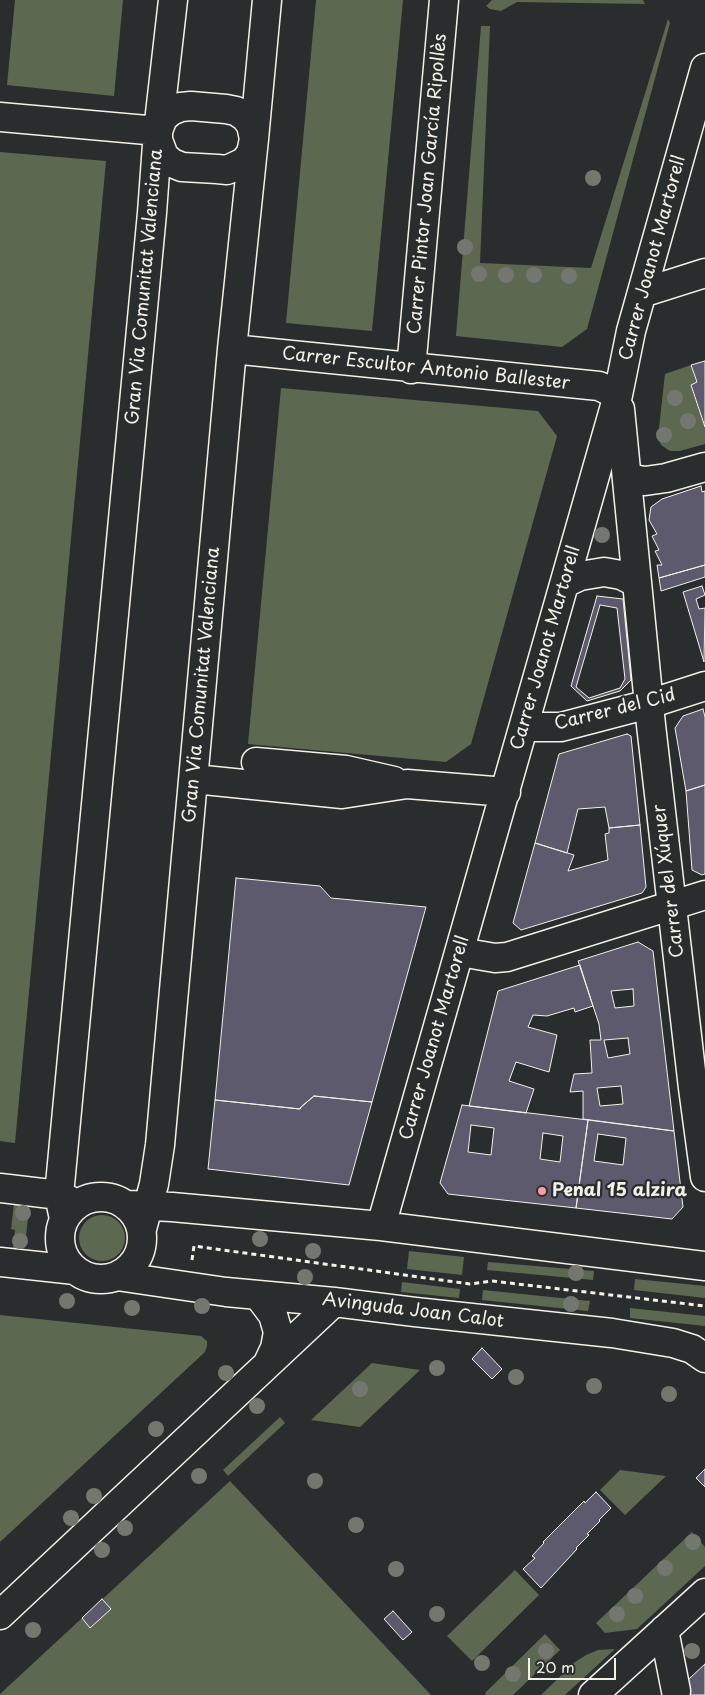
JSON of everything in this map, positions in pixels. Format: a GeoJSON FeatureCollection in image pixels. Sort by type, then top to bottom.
{"type":"FeatureCollection","features":[{"type":"Feature","properties":{"kind":"street","name":"Gran Via Comunitat Valenciana"},"geometry":{"type":"LineString","coordinates":[[66,1206],[158,132],[173,0]]}},
{"type":"Feature","properties":{"kind":"street","name":"Gran Via Comunitat Valenciana"},"geometry":{"type":"LineString","coordinates":[[140,1213],[160,1145],[232,349],[267,0]]}},
{"type":"Feature","properties":{"kind":"street","name":"Carrer Pintor Joan García Ripollès"},"geometry":{"type":"LineString","coordinates":[[411,369],[444,0]]}},
{"type":"Feature","properties":{"kind":"street","name":"Carrer Joanot Martorell"},"geometry":{"type":"LineString","coordinates":[[382,1226],[618,395],[631,331],[705,68]]}},
{"type":"Feature","properties":{"kind":"street","name":"Gran Via Comunitat Valenciana"},"geometry":{"type":"LineString","coordinates":[[181,106],[209,107],[236,111],[245,117],[251,125],[254,139],[251,153],[244,162],[234,168],[227,170],[182,167],[172,163],[164,156],[158,140],[158,132],[163,118],[181,106]]}},
{"type":"Feature","properties":{"kind":"street"},"geometry":{"type":"LineString","coordinates":[[0,117],[158,132]]}},
{"type":"Feature","properties":{"kind":"street"},"geometry":{"type":"LineString","coordinates":[[642,293],[705,273]]}},
{"type":"Feature","properties":{"kind":"street","name":"Carrer Escultor Antonio Ballester"},"geometry":{"type":"LineString","coordinates":[[232,349],[411,369],[599,386],[618,395]]}},
{"type":"Feature","properties":{"kind":"street","name":"Carrer del Xúquer"},"geometry":{"type":"LineString","coordinates":[[618,395],[671,905],[699,1086],[705,1178]]}},
{"type":"Feature","properties":{"kind":"street"},"geometry":{"type":"LineString","coordinates":[[627,478],[645,481],[666,478],[705,467]]}},
{"type":"Feature","properties":{"kind":"street"},"geometry":{"type":"LineString","coordinates":[[565,582],[580,576],[604,572],[622,576],[637,583]]}},
{"type":"Feature","properties":{"kind":"street","name":"Carrer del Cid"},"geometry":{"type":"LineString","coordinates":[[524,727],[561,727],[649,704],[705,686]]}},
{"type":"Feature","properties":{"kind":"street"},"geometry":{"type":"LineString","coordinates":[[256,762],[346,770],[407,784],[506,792]]}},
{"type":"Feature","properties":{"kind":"street"},"geometry":{"type":"LineString","coordinates":[[194,779],[342,794],[407,784]]}},
{"type":"Feature","properties":{"kind":"street"},"geometry":{"type":"LineString","coordinates":[[460,952],[495,958],[507,957],[705,895]]}},
{"type":"Feature","properties":{"kind":"street"},"geometry":{"type":"LineString","coordinates":[[0,1188],[66,1206],[89,1198],[102,1196],[115,1198],[140,1213],[172,1207],[382,1226],[705,1266]]}},
{"type":"Feature","properties":{"kind":"street"},"geometry":{"type":"LineString","coordinates":[[66,1206],[60,1232],[61,1246],[65,1259],[75,1270],[84,1276],[95,1279],[117,1276],[129,1268],[138,1257],[143,1243],[140,1213]]}},
{"type":"Feature","properties":{"kind":"street"},"geometry":{"type":"LineString","coordinates":[[0,1262],[75,1270]]}},
{"type":"Feature","properties":{"kind":"street","name":"Avinguda Joan Calot"},"geometry":{"type":"LineString","coordinates":[[117,1276],[226,1292],[612,1333],[674,1343],[692,1348],[705,1358]]}},
{"type":"Feature","properties":{"kind":"street"},"geometry":{"type":"LineString","coordinates":[[258,1295],[273,1315],[278,1332],[275,1348],[268,1365]]}},
{"type":"Feature","properties":{"kind":"street"},"geometry":{"type":"LineString","coordinates":[[0,1615],[334,1302]]}},
{"type":"Feature","properties":{"kind":"street"},"geometry":{"type":"LineString","coordinates":[[593,1695],[705,1592]]}},
{"type":"Feature","properties":{"kind":"street"},"geometry":{"type":"LineString","coordinates":[[664,1630],[676,1691]]}},
{"type":"Feature","properties":{"kind":"green space"},"geometry":{"type":"Polygon","coordinates":[[[15,0],[123,0],[114,96],[7,85],[15,0]]]}},
{"type":"Feature","properties":{"kind":"green space"},"geometry":{"type":"Polygon","coordinates":[[[316,0],[403,0],[372,331],[286,323],[316,0]]]}},
{"type":"Feature","properties":{"kind":"green space"},"geometry":{"type":"Polygon","coordinates":[[[492,0],[643,0],[645,4],[517,2],[501,11],[490,9],[486,6],[492,0]]]}},
{"type":"Feature","properties":{"kind":"green space"},"geometry":{"type":"Polygon","coordinates":[[[668,19],[670,23],[587,329],[562,347],[456,336],[481,26],[490,26],[480,263],[591,268],[668,19]]]}},
{"type":"Feature","properties":{"kind":"green space"},"geometry":{"type":"Polygon","coordinates":[[[0,152],[106,161],[15,1143],[0,1141],[0,152]]]}},
{"type":"Feature","properties":{"kind":"green space"},"geometry":{"type":"Polygon","coordinates":[[[691,365],[697,382],[691,385],[705,427],[705,444],[680,451],[670,451],[661,445],[658,437],[665,374],[691,365]]]}},
{"type":"Feature","properties":{"kind":"green space"},"geometry":{"type":"Polygon","coordinates":[[[281,388],[538,411],[557,436],[471,744],[446,762],[248,744],[281,388]]]}},
{"type":"Feature","properties":{"kind":"green space"},"geometry":{"type":"Polygon","coordinates":[[[14,1203],[25,1205],[29,1209],[25,1245],[20,1250],[13,1249],[15,1230],[11,1229],[14,1203]]]}},
{"type":"Feature","properties":{"kind":"green space"},"geometry":{"type":"Polygon","coordinates":[[[102,1215],[115,1219],[121,1225],[125,1238],[121,1251],[115,1257],[102,1261],[89,1257],[83,1251],[79,1238],[83,1225],[89,1219],[102,1215]]]}},
{"type":"Feature","properties":{"kind":"green space"},"geometry":{"type":"Polygon","coordinates":[[[409,1251],[464,1257],[462,1275],[407,1269],[409,1251]]]}},
{"type":"Feature","properties":{"kind":"green space"},"geometry":{"type":"Polygon","coordinates":[[[488,1262],[594,1271],[593,1280],[487,1270],[488,1262]]]}},
{"type":"Feature","properties":{"kind":"green space"},"geometry":{"type":"Polygon","coordinates":[[[635,1279],[705,1286],[705,1298],[634,1290],[635,1279]]]}},
{"type":"Feature","properties":{"kind":"green space"},"geometry":{"type":"Polygon","coordinates":[[[402,1282],[460,1289],[459,1298],[401,1292],[402,1282]]]}},
{"type":"Feature","properties":{"kind":"green space"},"geometry":{"type":"Polygon","coordinates":[[[483,1290],[590,1301],[588,1311],[482,1300],[483,1290]]]}},
{"type":"Feature","properties":{"kind":"green space"},"geometry":{"type":"Polygon","coordinates":[[[630,1308],[705,1316],[705,1326],[630,1318],[630,1308]]]}},
{"type":"Feature","properties":{"kind":"green space"},"geometry":{"type":"Polygon","coordinates":[[[0,1315],[201,1336],[207,1341],[207,1346],[205,1352],[0,1542],[0,1315]]]}},
{"type":"Feature","properties":{"kind":"green space"},"geometry":{"type":"Polygon","coordinates":[[[372,1363],[420,1370],[360,1427],[311,1420],[372,1363]]]}},
{"type":"Feature","properties":{"kind":"green space"},"geometry":{"type":"Polygon","coordinates":[[[280,1417],[285,1423],[228,1476],[223,1470],[280,1417]]]}},
{"type":"Feature","properties":{"kind":"green space"},"geometry":{"type":"Polygon","coordinates":[[[620,1470],[666,1476],[625,1515],[600,1490],[620,1470]]]}},
{"type":"Feature","properties":{"kind":"green space"},"geometry":{"type":"Polygon","coordinates":[[[230,1481],[431,1695],[0,1695],[0,1694],[230,1481]]]}},
{"type":"Feature","properties":{"kind":"green space"},"geometry":{"type":"Polygon","coordinates":[[[692,1532],[705,1547],[705,1566],[637,1629],[605,1633],[596,1623],[692,1532]]]}},
{"type":"Feature","properties":{"kind":"green space"},"geometry":{"type":"Polygon","coordinates":[[[515,1570],[539,1595],[472,1661],[447,1636],[515,1570]]]}},
{"type":"Feature","properties":{"kind":"green space"},"geometry":{"type":"Polygon","coordinates":[[[545,1634],[560,1650],[513,1695],[486,1695],[485,1693],[545,1634]]]}},
{"type":"Feature","properties":{"kind":"green space"},"geometry":{"type":"Polygon","coordinates":[[[615,1649],[565,1695],[541,1695],[575,1662],[586,1655],[598,1650],[615,1649]]]}},
{"type":"Feature","properties":{"kind":"building"},"geometry":{"type":"Polygon","coordinates":[[[705,361],[705,427],[691,385],[697,382],[691,365],[705,361]]]}},
{"type":"Feature","properties":{"kind":"building"},"geometry":{"type":"Polygon","coordinates":[[[701,486],[702,492],[705,491],[705,565],[659,578],[657,565],[662,565],[655,551],[659,550],[652,536],[657,534],[649,520],[651,507],[662,499],[701,486]]]}},
{"type":"Feature","properties":{"kind":"building"},"geometry":{"type":"Polygon","coordinates":[[[705,565],[705,577],[661,591],[659,578],[705,565]]]}},
{"type":"Feature","properties":{"kind":"building"},"geometry":{"type":"Polygon","coordinates":[[[702,586],[705,595],[696,599],[699,609],[705,608],[704,662],[683,592],[702,586]]]}},
{"type":"Feature","properties":{"kind":"building"},"geometry":{"type":"Polygon","coordinates":[[[597,596],[623,599],[631,680],[620,691],[587,701],[571,686],[597,596]]]}},
{"type":"Feature","properties":{"kind":"building"},"geometry":{"type":"Polygon","coordinates":[[[600,605],[617,608],[625,679],[620,688],[589,698],[576,687],[600,605]]]}},
{"type":"Feature","properties":{"kind":"building"},"geometry":{"type":"Polygon","coordinates":[[[703,709],[705,717],[705,785],[686,791],[675,728],[683,716],[703,709]]]}},
{"type":"Feature","properties":{"kind":"building"},"geometry":{"type":"Polygon","coordinates":[[[627,734],[631,736],[640,825],[609,828],[605,807],[578,809],[567,853],[535,843],[559,754],[627,734]]]}},
{"type":"Feature","properties":{"kind":"building"},"geometry":{"type":"Polygon","coordinates":[[[705,785],[705,874],[702,875],[692,870],[686,791],[705,785]]]}},
{"type":"Feature","properties":{"kind":"building"},"geometry":{"type":"Polygon","coordinates":[[[640,825],[646,887],[642,893],[521,930],[513,923],[535,843],[574,855],[568,871],[608,860],[605,834],[609,833],[609,828],[640,825]]]}},
{"type":"Feature","properties":{"kind":"building"},"geometry":{"type":"Polygon","coordinates":[[[236,878],[320,886],[331,898],[426,907],[372,1102],[314,1096],[300,1109],[215,1100],[236,878]]]}},
{"type":"Feature","properties":{"kind":"building"},"geometry":{"type":"Polygon","coordinates":[[[638,942],[653,951],[674,1131],[583,1119],[583,1091],[570,1092],[574,1074],[592,1073],[590,1040],[601,1040],[599,1024],[578,961],[638,942]],[[633,989],[611,991],[615,1008],[634,1006],[633,989]],[[628,1038],[604,1040],[608,1058],[630,1054],[628,1038]],[[621,1086],[597,1088],[600,1106],[623,1104],[621,1086]]]}},
{"type":"Feature","properties":{"kind":"building"},"geometry":{"type":"Polygon","coordinates":[[[580,965],[593,1006],[575,1012],[574,1008],[547,1016],[533,1015],[528,1027],[557,1035],[549,1072],[516,1062],[509,1081],[534,1089],[526,1113],[469,1106],[498,991],[580,965]]]}},
{"type":"Feature","properties":{"kind":"building"},"geometry":{"type":"Polygon","coordinates":[[[314,1096],[372,1102],[349,1185],[208,1169],[215,1100],[300,1109],[314,1096]]]}},
{"type":"Feature","properties":{"kind":"building"},"geometry":{"type":"Polygon","coordinates":[[[462,1105],[588,1120],[576,1208],[448,1194],[440,1183],[462,1105]],[[471,1125],[468,1152],[491,1155],[494,1128],[471,1125]],[[543,1133],[540,1159],[560,1162],[563,1136],[543,1133]]]}},
{"type":"Feature","properties":{"kind":"building"},"geometry":{"type":"Polygon","coordinates":[[[588,1120],[674,1131],[683,1207],[672,1219],[576,1208],[588,1120]],[[598,1134],[594,1161],[623,1165],[626,1138],[598,1134]]]}},
{"type":"Feature","properties":{"kind":"building"},"geometry":{"type":"Polygon","coordinates":[[[482,1348],[502,1369],[492,1379],[472,1359],[482,1348]]]}},
{"type":"Feature","properties":{"kind":"building"},"geometry":{"type":"Polygon","coordinates":[[[705,1469],[705,1487],[696,1478],[705,1469]]]}},
{"type":"Feature","properties":{"kind":"building"},"geometry":{"type":"Polygon","coordinates":[[[596,1492],[611,1508],[541,1588],[523,1569],[535,1558],[532,1556],[543,1542],[584,1501],[585,1503],[596,1492]]]}},
{"type":"Feature","properties":{"kind":"building"},"geometry":{"type":"Polygon","coordinates":[[[102,1599],[111,1609],[90,1628],[82,1618],[102,1599]]]}},
{"type":"Feature","properties":{"kind":"building"},"geometry":{"type":"Polygon","coordinates":[[[393,1611],[412,1632],[403,1640],[384,1619],[393,1611]]]}},
{"type":"Feature","properties":{"kind":"building"},"geometry":{"type":"Polygon","coordinates":[[[705,1664],[705,1695],[672,1695],[676,1691],[705,1664]]]}},
{"type":"Feature","properties":{"kind":"place","name":"Penal 15 alzira"},"geometry":{"type":"Point","coordinates":[542,1191]}}]}
